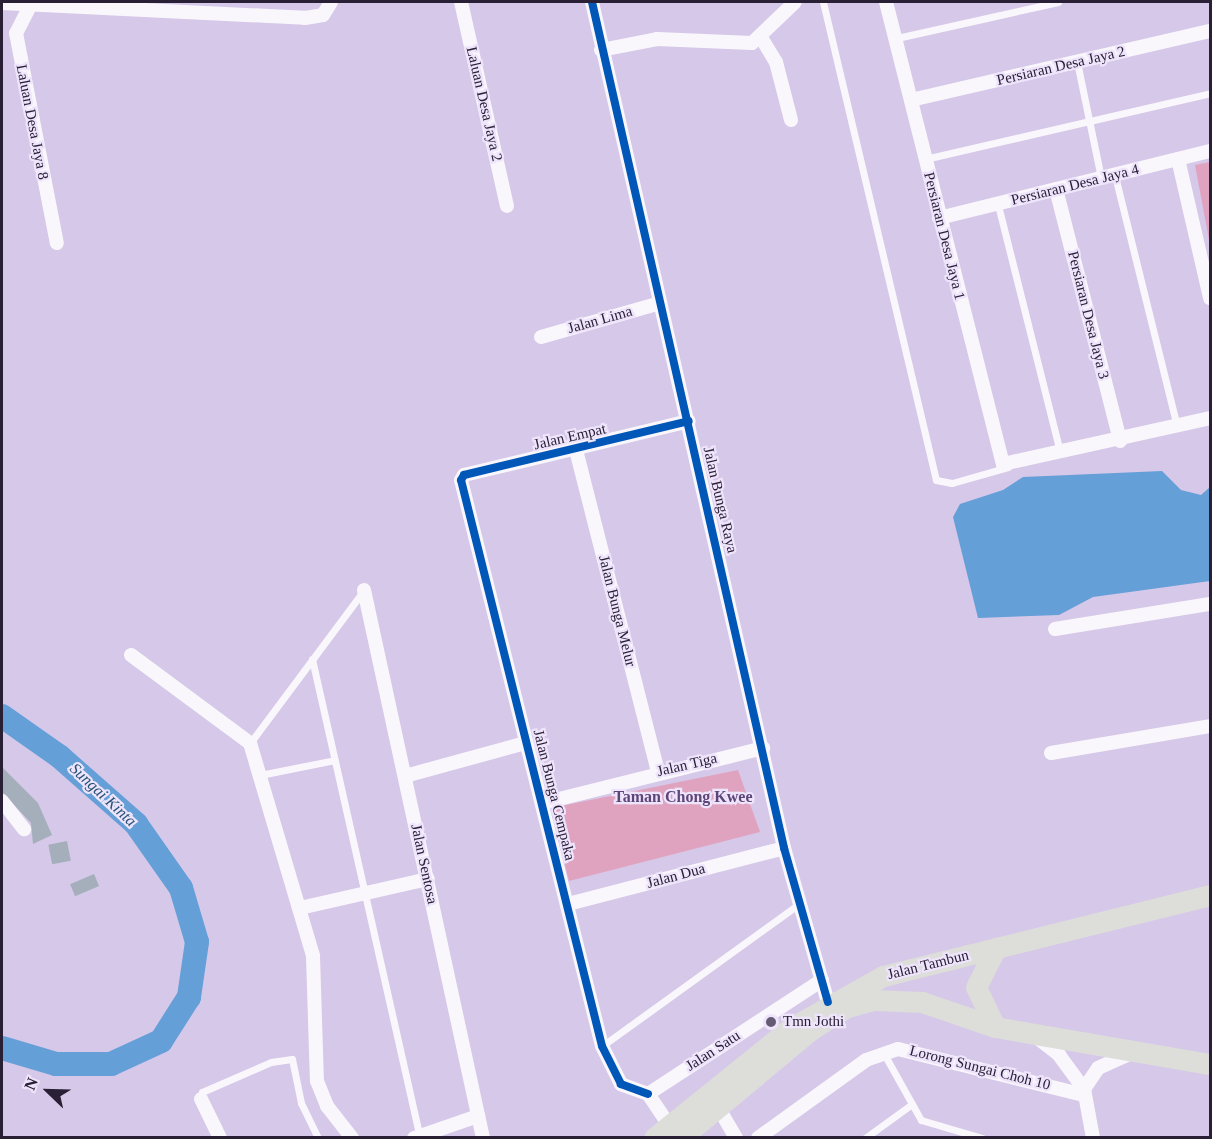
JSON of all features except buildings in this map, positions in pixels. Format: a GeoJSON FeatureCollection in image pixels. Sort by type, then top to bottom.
{"type":"FeatureCollection","features":[{"type":"Feature","properties":{"kind":"main road","name":"Jalan Tambun"},"geometry":{"type":"LineString","coordinates":[[671,1134],[828,1002],[883,976],[1210,895]]}},
{"type":"Feature","properties":{"kind":"main road"},"geometry":{"type":"LineString","coordinates":[[996,948],[976,987],[996,1027]]}},
{"type":"Feature","properties":{"kind":"main road","name":"Jalan Tambun"},"geometry":{"type":"LineString","coordinates":[[714,1100],[812,1029],[865,1002],[922,1002],[996,1027],[1210,1064]]}},
{"type":"Feature","properties":{"kind":"street"},"geometry":{"type":"LineString","coordinates":[[2,3],[305,18],[323,15],[331,2]]}},
{"type":"Feature","properties":{"kind":"street","name":"Laluan Desa Jaya 2"},"geometry":{"type":"LineString","coordinates":[[461,2],[507,206]]}},
{"type":"Feature","properties":{"kind":"street","name":"Jalan Bunga Raya"},"geometry":{"type":"LineString","coordinates":[[592,2],[601,50],[763,748],[784,848],[828,1002]]}},
{"type":"Feature","properties":{"kind":"street"},"geometry":{"type":"LineString","coordinates":[[601,50],[657,39],[744,45],[762,39],[795,2]]}},
{"type":"Feature","properties":{"kind":"street","name":"Persiaran Desa Jaya 1"},"geometry":{"type":"LineString","coordinates":[[886,2],[897,38],[939,218],[1002,462],[1009,466]]}},
{"type":"Feature","properties":{"kind":"street","name":"Laluan Desa Jaya 8"},"geometry":{"type":"LineString","coordinates":[[31,4],[16,33],[57,243]]}},
{"type":"Feature","properties":{"kind":"street","name":"Persiaran Desa Jaya 2"},"geometry":{"type":"LineString","coordinates":[[911,100],[1210,31]]}},
{"type":"Feature","properties":{"kind":"street"},"geometry":{"type":"LineString","coordinates":[[762,39],[776,62],[791,120]]}},
{"type":"Feature","properties":{"kind":"street","name":"Persiaran Desa Jaya 4"},"geometry":{"type":"LineString","coordinates":[[939,218],[1210,151]]}},
{"type":"Feature","properties":{"kind":"street"},"geometry":{"type":"LineString","coordinates":[[1178,159],[1210,298]]}},
{"type":"Feature","properties":{"kind":"street","name":"Persiaran Desa Jaya 3"},"geometry":{"type":"LineString","coordinates":[[1056,189],[1120,441]]}},
{"type":"Feature","properties":{"kind":"street","name":"Jalan Lima"},"geometry":{"type":"LineString","coordinates":[[541,337],[660,303]]}},
{"type":"Feature","properties":{"kind":"street"},"geometry":{"type":"LineString","coordinates":[[1009,466],[1210,418]]}},
{"type":"Feature","properties":{"kind":"street","name":"Jalan Empat"},"geometry":{"type":"LineString","coordinates":[[461,480],[464,475],[576,450],[688,421]]}},
{"type":"Feature","properties":{"kind":"street","name":"Jalan Bunga Melur"},"geometry":{"type":"LineString","coordinates":[[576,450],[658,772]]}},
{"type":"Feature","properties":{"kind":"street","name":"Jalan Bunga Cempaka"},"geometry":{"type":"LineString","coordinates":[[461,480],[602,1046],[621,1084],[648,1094]]}},
{"type":"Feature","properties":{"kind":"street","name":"Jalan Sentosa"},"geometry":{"type":"LineString","coordinates":[[364,590],[483,1137]]}},
{"type":"Feature","properties":{"kind":"street"},"geometry":{"type":"LineString","coordinates":[[1055,629],[1210,604]]}},
{"type":"Feature","properties":{"kind":"street"},"geometry":{"type":"LineString","coordinates":[[132,655],[250,743],[300,908],[316,982],[317,1081],[327,1106],[352,1137]]}},
{"type":"Feature","properties":{"kind":"street"},"geometry":{"type":"LineString","coordinates":[[1051,753],[1210,726]]}},
{"type":"Feature","properties":{"kind":"street"},"geometry":{"type":"LineString","coordinates":[[405,776],[526,743]]}},
{"type":"Feature","properties":{"kind":"street","name":"Jalan Tiga"},"geometry":{"type":"LineString","coordinates":[[543,803],[658,772],[763,748]]}},
{"type":"Feature","properties":{"kind":"street"},"geometry":{"type":"LineString","coordinates":[[2,801],[24,829]]}},
{"type":"Feature","properties":{"kind":"street","name":"Jalan Dua"},"geometry":{"type":"LineString","coordinates":[[568,904],[784,848]]}},
{"type":"Feature","properties":{"kind":"street"},"geometry":{"type":"LineString","coordinates":[[300,908],[428,879]]}},
{"type":"Feature","properties":{"kind":"street","name":"Jalan Satu"},"geometry":{"type":"LineString","coordinates":[[648,1094],[822,980]]}},
{"type":"Feature","properties":{"kind":"street"},"geometry":{"type":"LineString","coordinates":[[1027,1031],[1059,1055],[1084,1092],[1093,1137]]}},
{"type":"Feature","properties":{"kind":"street","name":"Lorong Sungai Choh 10"},"geometry":{"type":"LineString","coordinates":[[758,1137],[883,1052],[912,1049],[1084,1092]]}},
{"type":"Feature","properties":{"kind":"street"},"geometry":{"type":"LineString","coordinates":[[1084,1092],[1098,1068],[1136,1051]]}},
{"type":"Feature","properties":{"kind":"street"},"geometry":{"type":"LineString","coordinates":[[648,1094],[671,1134]]}},
{"type":"Feature","properties":{"kind":"street"},"geometry":{"type":"LineString","coordinates":[[201,1099],[220,1137]]}},
{"type":"Feature","properties":{"kind":"street"},"geometry":{"type":"LineString","coordinates":[[714,1100],[736,1137]]}},
{"type":"Feature","properties":{"kind":"street"},"geometry":{"type":"LineString","coordinates":[[416,1136],[478,1116]]}},
{"type":"Feature","properties":{"kind":"lane"},"geometry":{"type":"LineString","coordinates":[[823,2],[936,480],[952,483],[1009,466]]}},
{"type":"Feature","properties":{"kind":"lane"},"geometry":{"type":"LineString","coordinates":[[897,38],[1058,2]]}},
{"type":"Feature","properties":{"kind":"lane"},"geometry":{"type":"LineString","coordinates":[[1077,62],[1089,120],[1108,177],[1177,426]]}},
{"type":"Feature","properties":{"kind":"lane"},"geometry":{"type":"LineString","coordinates":[[925,159],[1210,93]]}},
{"type":"Feature","properties":{"kind":"lane"},"geometry":{"type":"LineString","coordinates":[[998,205],[1060,454]]}},
{"type":"Feature","properties":{"kind":"lane"},"geometry":{"type":"LineString","coordinates":[[250,743],[364,590]]}},
{"type":"Feature","properties":{"kind":"lane"},"geometry":{"type":"LineString","coordinates":[[312,659],[416,1136]]}},
{"type":"Feature","properties":{"kind":"lane"},"geometry":{"type":"LineString","coordinates":[[260,776],[335,760]]}},
{"type":"Feature","properties":{"kind":"lane"},"geometry":{"type":"LineString","coordinates":[[602,1046],[801,902]]}},
{"type":"Feature","properties":{"kind":"lane"},"geometry":{"type":"LineString","coordinates":[[883,1052],[912,1104],[926,1123],[981,1137]]}},
{"type":"Feature","properties":{"kind":"lane"},"geometry":{"type":"LineString","coordinates":[[201,1099],[202,1092],[271,1062],[292,1059],[302,1103],[318,1137]]}},
{"type":"Feature","properties":{"kind":"lane"},"geometry":{"type":"LineString","coordinates":[[865,1137],[912,1104]]}},
{"type":"Feature","properties":{"kind":"shaded area"},"geometry":{"type":"Polygon","coordinates":[[[1210,162],[1210,245],[1195,165],[1210,162]]]}},
{"type":"Feature","properties":{"kind":"shaded area"},"geometry":{"type":"Polygon","coordinates":[[[738,770],[760,832],[569,881],[551,808],[738,770]]]}},
{"type":"Feature","properties":{"kind":"water"},"geometry":{"type":"Polygon","coordinates":[[[1162,471],[1181,490],[1201,495],[1210,487],[1210,581],[1093,597],[1059,615],[978,618],[953,517],[960,504],[1003,490],[1023,477],[1162,471]]]}},
{"type":"Feature","properties":{"kind":"waterway","name":"Sungai Kinta"},"geometry":{"type":"LineString","coordinates":[[2,716],[59,756],[136,824],[181,888],[197,942],[189,997],[161,1041],[111,1064],[56,1064],[2,1048]]}},
{"type":"Feature","properties":{"kind":"cycle path"},"geometry":{"type":"LineString","coordinates":[[592,2],[784,848],[828,1002]]}},
{"type":"Feature","properties":{"kind":"cycle path"},"geometry":{"type":"LineString","coordinates":[[648,1094],[621,1084],[602,1046],[461,480],[464,475],[689,421]]}},
{"type":"Feature","properties":{"kind":"place","name":"Tmn Jothi"},"geometry":{"type":"Point","coordinates":[771,1022]}},
{"type":"Feature","properties":{"kind":"district","name":"Taman Chong Kwee"},"geometry":{"type":"Point","coordinates":[683,797]}}]}
